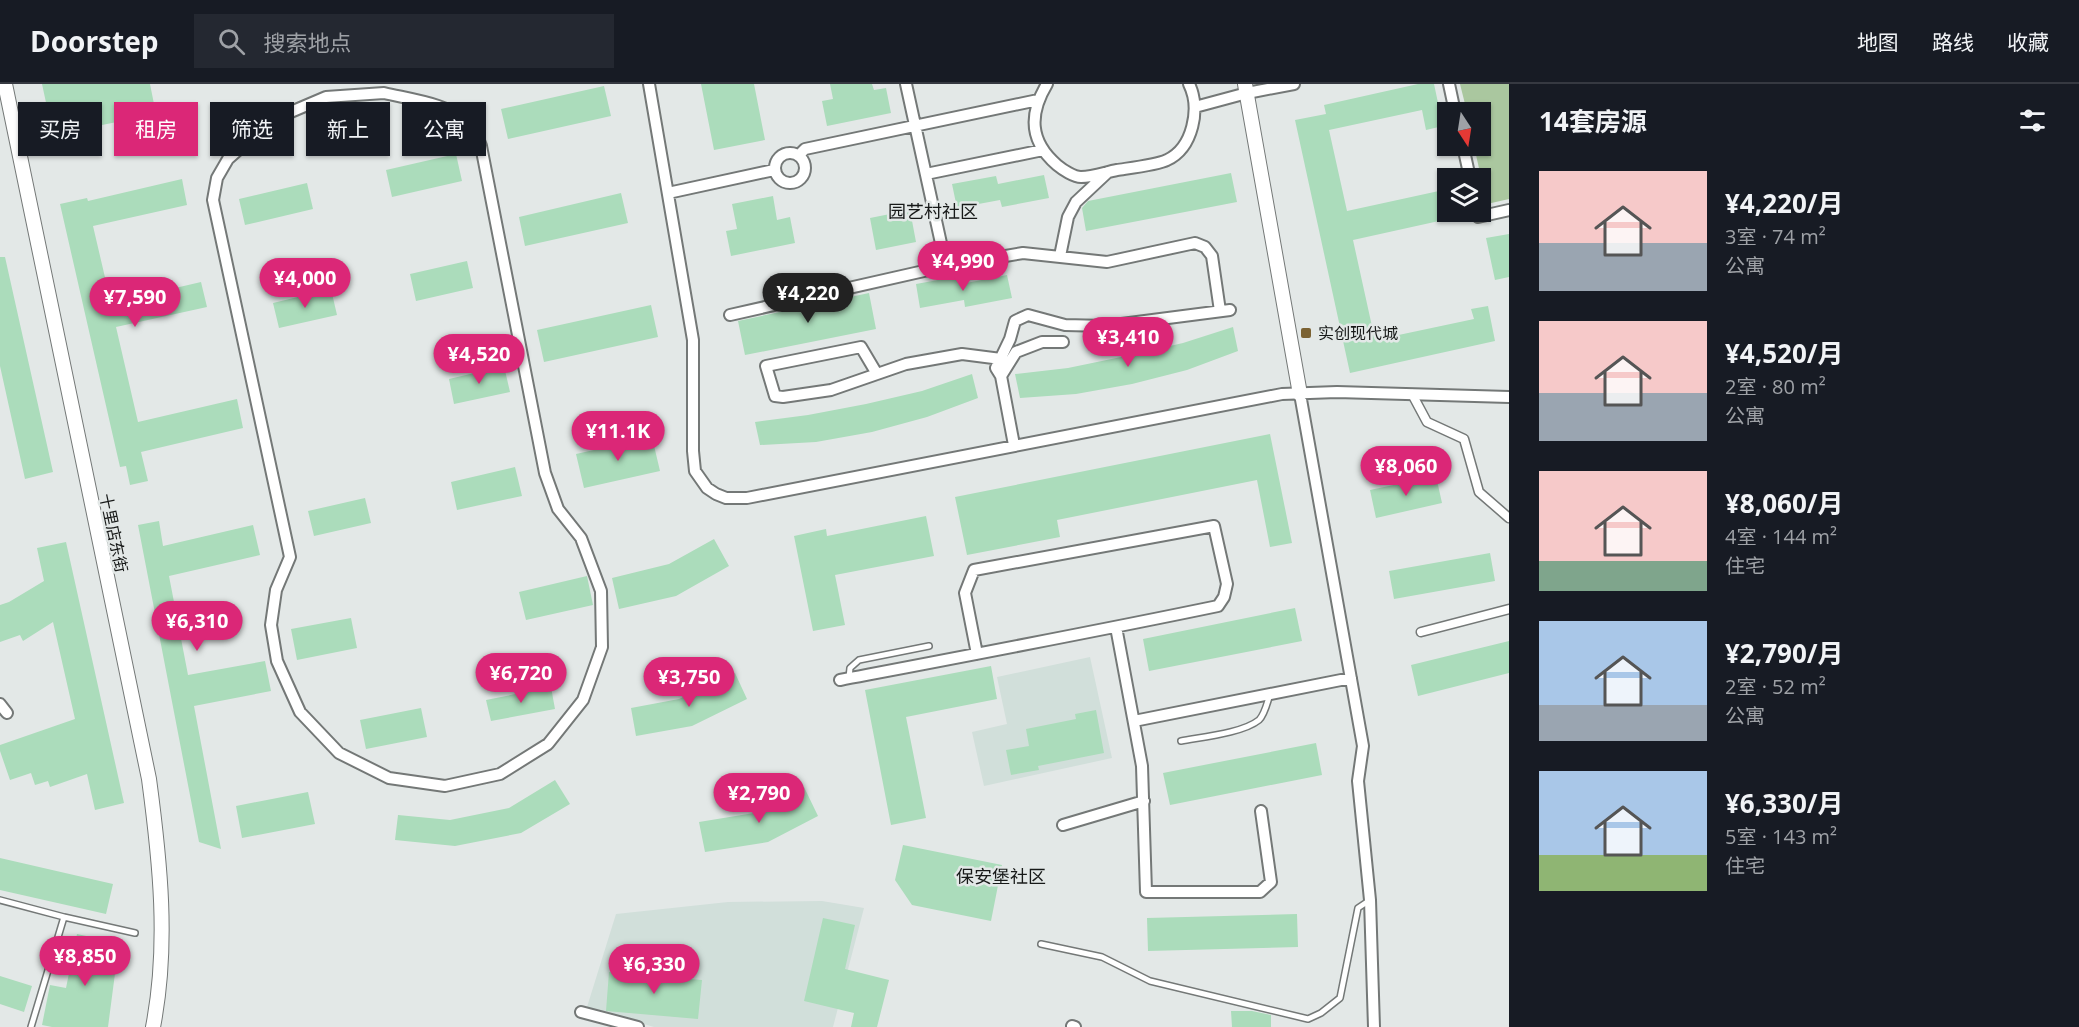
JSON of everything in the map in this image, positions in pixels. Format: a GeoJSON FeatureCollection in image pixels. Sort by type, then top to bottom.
{"type":"FeatureCollection","features":[{"type":"Feature","properties":{"kind":"street","name":"十里店东街"},"geometry":{"type":"LineString","coordinates":[[5,84],[148,779],[157,834],[162,928],[160,981],[153,1027]]}},
{"type":"Feature","properties":{"kind":"street"},"geometry":{"type":"LineString","coordinates":[[649,84],[693,340],[695,471],[707,488],[726,498],[747,498],[1282,394],[1337,392],[1509,397]]}},
{"type":"Feature","properties":{"kind":"street"},"geometry":{"type":"LineString","coordinates":[[906,84],[946,266]]}},
{"type":"Feature","properties":{"kind":"street"},"geometry":{"type":"LineString","coordinates":[[1047,84],[1038,100],[1034,120],[1037,139],[1047,157],[1062,170],[1080,177],[1167,160],[1183,146],[1192,128],[1195,107],[1189,84]]}},
{"type":"Feature","properties":{"kind":"street"},"geometry":{"type":"LineString","coordinates":[[1195,107],[1246,89],[1294,84]]}},
{"type":"Feature","properties":{"kind":"street"},"geometry":{"type":"LineString","coordinates":[[1449,84],[1453,102]]}},
{"type":"Feature","properties":{"kind":"street"},"geometry":{"type":"LineString","coordinates":[[1246,89],[1363,746],[1358,781],[1370,900],[1374,1027]]}},
{"type":"Feature","properties":{"kind":"street"},"geometry":{"type":"LineString","coordinates":[[384,93],[455,112],[476,132],[483,161],[545,473],[558,509],[581,538],[601,591],[602,647],[583,700],[548,744],[500,774],[445,786],[389,778],[339,753],[300,712],[277,660],[272,625],[273,613],[276,590],[290,557],[213,200],[217,178],[228,159],[272,120],[326,97],[384,93]]}},
{"type":"Feature","properties":{"kind":"street"},"geometry":{"type":"LineString","coordinates":[[799,155],[804,149],[1038,100]]}},
{"type":"Feature","properties":{"kind":"street"},"geometry":{"type":"LineString","coordinates":[[926,174],[1044,150]]}},
{"type":"Feature","properties":{"kind":"street"},"geometry":{"type":"LineString","coordinates":[[787,153],[799,155],[803,160],[805,171],[798,181],[792,183],[780,181],[774,170],[777,159],[787,153]]}},
{"type":"Feature","properties":{"kind":"street"},"geometry":{"type":"LineString","coordinates":[[668,193],[774,170]]}},
{"type":"Feature","properties":{"kind":"street"},"geometry":{"type":"LineString","coordinates":[[1060,256],[1068,217],[1076,202],[1109,172]]}},
{"type":"Feature","properties":{"kind":"street"},"geometry":{"type":"LineString","coordinates":[[1491,214],[1509,210]]}},
{"type":"Feature","properties":{"kind":"street"},"geometry":{"type":"LineString","coordinates":[[730,315],[946,266],[1023,253],[1107,262],[1195,243],[1205,247],[1212,256],[1225,310],[1106,326],[1065,325],[1028,315],[1016,321],[996,368],[1000,376],[1014,445]]}},
{"type":"Feature","properties":{"kind":"street"},"geometry":{"type":"LineString","coordinates":[[1000,376],[1016,352],[1042,342],[1063,342]]}},
{"type":"Feature","properties":{"kind":"street"},"geometry":{"type":"LineString","coordinates":[[876,374],[861,347],[766,366],[775,396],[783,397],[831,390],[906,364],[962,354],[1001,359]]}},
{"type":"Feature","properties":{"kind":"street"},"geometry":{"type":"LineString","coordinates":[[1412,394],[1427,422],[1464,439],[1479,492],[1509,518]]}},
{"type":"Feature","properties":{"kind":"street"},"geometry":{"type":"LineString","coordinates":[[845,679],[976,654],[1116,627],[1218,606],[1224,597],[1227,584],[1214,526],[974,570],[965,593],[976,654]]}},
{"type":"Feature","properties":{"kind":"street"},"geometry":{"type":"LineString","coordinates":[[1421,632],[1509,609]]}},
{"type":"Feature","properties":{"kind":"street"},"geometry":{"type":"LineString","coordinates":[[1116,627],[1142,766],[1146,892],[1260,892],[1271,882],[1261,812]]}},
{"type":"Feature","properties":{"kind":"street"},"geometry":{"type":"LineString","coordinates":[[1134,721],[1351,678]]}},
{"type":"Feature","properties":{"kind":"street"},"geometry":{"type":"LineString","coordinates":[[1063,825],[1144,801]]}},
{"type":"Feature","properties":{"kind":"street"},"geometry":{"type":"LineString","coordinates":[[581,1012],[638,1027]]}},
{"type":"Feature","properties":{"kind":"lane"},"geometry":{"type":"LineString","coordinates":[[845,679],[850,668],[859,660],[930,646]]}},
{"type":"Feature","properties":{"kind":"lane"},"geometry":{"type":"LineString","coordinates":[[1181,741],[1243,728],[1258,721],[1270,694]]}},
{"type":"Feature","properties":{"kind":"lane"},"geometry":{"type":"LineString","coordinates":[[0,900],[135,933]]}},
{"type":"Feature","properties":{"kind":"lane"},"geometry":{"type":"LineString","coordinates":[[1041,944],[1102,957],[1150,981],[1308,1019],[1321,1013],[1340,998],[1358,908],[1370,900]]}},
{"type":"Feature","properties":{"kind":"lane"},"geometry":{"type":"LineString","coordinates":[[31,1027],[64,917]]}},
{"type":"Feature","properties":{"kind":"lane"},"geometry":{"type":"LineString","coordinates":[[1308,1019],[1308,1027]]}},
{"type":"Feature","properties":{"kind":"shaded area"},"geometry":{"type":"Polygon","coordinates":[[[1090,657],[1112,758],[984,786],[972,732],[1007,724],[997,677],[1090,657]]]}},
{"type":"Feature","properties":{"kind":"shaded area"},"geometry":{"type":"Polygon","coordinates":[[[822,901],[864,908],[833,1027],[654,1027],[587,1007],[616,914],[728,902],[822,901]]]}},
{"type":"Feature","properties":{"kind":"green space"},"geometry":{"type":"Polygon","coordinates":[[[1460,84],[1509,84],[1509,199],[1491,203],[1491,168],[1479,168],[1476,156],[1491,156],[1491,102],[1464,102],[1460,84]]]}},
{"type":"Feature","properties":{"kind":"building"},"geometry":{"type":"Polygon","coordinates":[[[42,84],[150,84],[154,102],[114,102],[114,123],[102,125],[102,102],[46,102],[42,84]]]}},
{"type":"Feature","properties":{"kind":"building"},"geometry":{"type":"Polygon","coordinates":[[[701,84],[754,84],[765,140],[714,150],[701,84]]]}},
{"type":"Feature","properties":{"kind":"building"},"geometry":{"type":"Polygon","coordinates":[[[830,84],[872,84],[874,90],[886,88],[891,113],[827,126],[822,101],[833,99],[830,84]]]}},
{"type":"Feature","properties":{"kind":"building"},"geometry":{"type":"Polygon","coordinates":[[[1418,84],[1434,84],[1438,102],[1437,127],[1426,130],[1422,110],[1329,130],[1347,211],[1437,191],[1437,221],[1353,240],[1375,340],[1474,319],[1471,309],[1488,306],[1495,341],[1350,373],[1295,120],[1326,114],[1324,105],[1418,84]]]}},
{"type":"Feature","properties":{"kind":"building"},"geometry":{"type":"Polygon","coordinates":[[[604,86],[611,116],[508,139],[501,109],[604,86]]]}},
{"type":"Feature","properties":{"kind":"building"},"geometry":{"type":"Polygon","coordinates":[[[456,156],[462,181],[392,197],[386,170],[456,156]]]}},
{"type":"Feature","properties":{"kind":"building"},"geometry":{"type":"Polygon","coordinates":[[[1231,173],[1237,202],[1086,231],[1082,208],[1088,201],[1231,173]]]}},
{"type":"Feature","properties":{"kind":"building"},"geometry":{"type":"Polygon","coordinates":[[[1044,175],[1049,198],[1002,207],[1000,200],[957,208],[952,184],[996,176],[998,184],[1044,175]]]}},
{"type":"Feature","properties":{"kind":"building"},"geometry":{"type":"Polygon","coordinates":[[[182,179],[187,205],[93,226],[111,303],[201,282],[207,307],[116,327],[138,422],[237,399],[243,428],[141,452],[148,481],[130,485],[126,466],[120,467],[60,204],[87,198],[88,201],[182,179]]]}},
{"type":"Feature","properties":{"kind":"building"},"geometry":{"type":"Polygon","coordinates":[[[307,183],[313,209],[245,225],[239,199],[307,183]]]}},
{"type":"Feature","properties":{"kind":"building"},"geometry":{"type":"Polygon","coordinates":[[[621,193],[628,223],[525,246],[519,217],[621,193]]]}},
{"type":"Feature","properties":{"kind":"building"},"geometry":{"type":"Polygon","coordinates":[[[773,196],[777,220],[790,217],[795,243],[731,256],[726,231],[737,229],[732,204],[773,196]]]}},
{"type":"Feature","properties":{"kind":"building"},"geometry":{"type":"Polygon","coordinates":[[[910,210],[916,242],[876,250],[870,218],[910,210]]]}},
{"type":"Feature","properties":{"kind":"building"},"geometry":{"type":"Polygon","coordinates":[[[1509,234],[1509,277],[1495,280],[1486,238],[1509,234]]]}},
{"type":"Feature","properties":{"kind":"building"},"geometry":{"type":"Polygon","coordinates":[[[0,257],[5,257],[53,472],[25,479],[0,366],[0,257]]]}},
{"type":"Feature","properties":{"kind":"building"},"geometry":{"type":"Polygon","coordinates":[[[467,261],[473,288],[416,301],[410,274],[467,261]]]}},
{"type":"Feature","properties":{"kind":"building"},"geometry":{"type":"Polygon","coordinates":[[[1007,275],[1012,298],[965,307],[964,300],[920,308],[916,284],[960,276],[961,284],[1007,275]]]}},
{"type":"Feature","properties":{"kind":"building"},"geometry":{"type":"Polygon","coordinates":[[[331,289],[337,315],[279,328],[273,303],[331,289]]]}},
{"type":"Feature","properties":{"kind":"building"},"geometry":{"type":"Polygon","coordinates":[[[869,293],[876,329],[745,355],[738,321],[869,293]]]}},
{"type":"Feature","properties":{"kind":"building"},"geometry":{"type":"Polygon","coordinates":[[[651,305],[658,337],[544,362],[537,330],[651,305]]]}},
{"type":"Feature","properties":{"kind":"building"},"geometry":{"type":"Polygon","coordinates":[[[1233,327],[1238,351],[1187,370],[1132,384],[1076,394],[1020,398],[1015,374],[1068,368],[1126,356],[1183,343],[1233,327]]]}},
{"type":"Feature","properties":{"kind":"building"},"geometry":{"type":"Polygon","coordinates":[[[504,366],[510,392],[454,404],[449,379],[504,366]]]}},
{"type":"Feature","properties":{"kind":"building"},"geometry":{"type":"Polygon","coordinates":[[[972,374],[978,398],[927,417],[872,432],[816,442],[760,445],[755,422],[866,404],[922,391],[972,374]]]}},
{"type":"Feature","properties":{"kind":"building"},"geometry":{"type":"Polygon","coordinates":[[[1270,434],[1292,543],[1270,547],[1257,480],[1057,520],[1060,537],[967,555],[955,497],[1270,434]]]}},
{"type":"Feature","properties":{"kind":"building"},"geometry":{"type":"Polygon","coordinates":[[[652,437],[660,471],[584,488],[576,454],[652,437]]]}},
{"type":"Feature","properties":{"kind":"building"},"geometry":{"type":"Polygon","coordinates":[[[515,467],[522,496],[457,510],[451,482],[515,467]]]}},
{"type":"Feature","properties":{"kind":"building"},"geometry":{"type":"Polygon","coordinates":[[[1436,476],[1442,503],[1376,518],[1370,490],[1436,476]]]}},
{"type":"Feature","properties":{"kind":"building"},"geometry":{"type":"Polygon","coordinates":[[[365,498],[371,523],[314,536],[308,511],[365,498]]]}},
{"type":"Feature","properties":{"kind":"building"},"geometry":{"type":"Polygon","coordinates":[[[926,516],[934,556],[835,575],[845,625],[813,631],[794,536],[826,529],[827,536],[926,516]]]}},
{"type":"Feature","properties":{"kind":"building"},"geometry":{"type":"Polygon","coordinates":[[[159,521],[163,546],[253,525],[260,555],[169,576],[188,675],[265,661],[271,691],[194,706],[221,849],[199,842],[138,525],[159,521]]]}},
{"type":"Feature","properties":{"kind":"building"},"geometry":{"type":"Polygon","coordinates":[[[714,539],[729,566],[676,596],[619,609],[612,578],[669,564],[714,539]]]}},
{"type":"Feature","properties":{"kind":"building"},"geometry":{"type":"Polygon","coordinates":[[[66,542],[124,803],[95,810],[87,774],[50,787],[48,781],[35,785],[31,773],[10,780],[0,751],[0,745],[75,719],[53,622],[23,641],[20,635],[0,642],[0,605],[44,581],[37,548],[66,542]]]}},
{"type":"Feature","properties":{"kind":"building"},"geometry":{"type":"Polygon","coordinates":[[[1490,553],[1495,581],[1394,599],[1389,571],[1490,553]]]}},
{"type":"Feature","properties":{"kind":"building"},"geometry":{"type":"Polygon","coordinates":[[[587,576],[593,605],[526,620],[519,592],[587,576]]]}},
{"type":"Feature","properties":{"kind":"building"},"geometry":{"type":"Polygon","coordinates":[[[1295,608],[1302,641],[1149,671],[1143,639],[1295,608]]]}},
{"type":"Feature","properties":{"kind":"building"},"geometry":{"type":"Polygon","coordinates":[[[351,618],[357,648],[297,660],[291,629],[351,618]]]}},
{"type":"Feature","properties":{"kind":"building"},"geometry":{"type":"Polygon","coordinates":[[[1509,641],[1509,673],[1418,696],[1411,665],[1509,641]]]}},
{"type":"Feature","properties":{"kind":"building"},"geometry":{"type":"Polygon","coordinates":[[[991,666],[997,699],[906,717],[926,818],[891,825],[865,690],[991,666]]]}},
{"type":"Feature","properties":{"kind":"building"},"geometry":{"type":"Polygon","coordinates":[[[735,673],[747,699],[692,726],[636,736],[631,708],[679,699],[735,673]]]}},
{"type":"Feature","properties":{"kind":"building"},"geometry":{"type":"Polygon","coordinates":[[[551,687],[555,709],[491,721],[486,700],[551,687]]]}},
{"type":"Feature","properties":{"kind":"building"},"geometry":{"type":"Polygon","coordinates":[[[421,708],[427,737],[366,749],[360,720],[421,708]]]}},
{"type":"Feature","properties":{"kind":"building"},"geometry":{"type":"Polygon","coordinates":[[[1096,710],[1104,753],[1038,766],[1039,770],[1011,775],[1006,750],[1029,746],[1026,729],[1076,719],[1075,714],[1096,710]]]}},
{"type":"Feature","properties":{"kind":"building"},"geometry":{"type":"Polygon","coordinates":[[[1316,743],[1322,775],[1170,805],[1163,773],[1316,743]]]}},
{"type":"Feature","properties":{"kind":"building"},"geometry":{"type":"Polygon","coordinates":[[[555,780],[570,804],[521,833],[455,846],[395,840],[398,815],[450,820],[509,808],[555,780]]]}},
{"type":"Feature","properties":{"kind":"building"},"geometry":{"type":"Polygon","coordinates":[[[804,787],[818,816],[768,842],[705,852],[699,822],[754,813],[804,787]]]}},
{"type":"Feature","properties":{"kind":"building"},"geometry":{"type":"Polygon","coordinates":[[[308,792],[315,824],[242,838],[236,806],[308,792]]]}},
{"type":"Feature","properties":{"kind":"building"},"geometry":{"type":"Polygon","coordinates":[[[903,845],[1002,865],[991,921],[912,905],[895,880],[903,845]]]}},
{"type":"Feature","properties":{"kind":"building"},"geometry":{"type":"Polygon","coordinates":[[[0,858],[113,884],[106,914],[0,890],[0,858]]]}},
{"type":"Feature","properties":{"kind":"building"},"geometry":{"type":"Polygon","coordinates":[[[1297,914],[1298,947],[1148,951],[1147,918],[1297,914]]]}},
{"type":"Feature","properties":{"kind":"building"},"geometry":{"type":"Polygon","coordinates":[[[823,918],[855,925],[845,969],[889,980],[877,1027],[851,1027],[854,1013],[804,1001],[823,918]]]}},
{"type":"Feature","properties":{"kind":"building"},"geometry":{"type":"Polygon","coordinates":[[[77,934],[119,943],[108,1027],[42,1025],[50,985],[66,988],[77,934]]]}},
{"type":"Feature","properties":{"kind":"building"},"geometry":{"type":"Polygon","coordinates":[[[609,972],[702,980],[698,1019],[606,1011],[609,972]]]}},
{"type":"Feature","properties":{"kind":"building"},"geometry":{"type":"Polygon","coordinates":[[[0,976],[32,986],[24,1012],[0,1004],[0,976]]]}},
{"type":"Feature","properties":{"kind":"building"},"geometry":{"type":"Polygon","coordinates":[[[1231,1011],[1252,1011],[1271,1015],[1271,1027],[1232,1027],[1231,1011]]]}},
{"type":"Feature","properties":{"kind":"place","name":"实创现代城"},"geometry":{"type":"Point","coordinates":[1306,333]}},
{"type":"Feature","properties":{"kind":"district","name":"园艺村社区"},"geometry":{"type":"Point","coordinates":[933,212]}},
{"type":"Feature","properties":{"kind":"district","name":"保安堡社区"},"geometry":{"type":"Point","coordinates":[1001,877]}}]}
